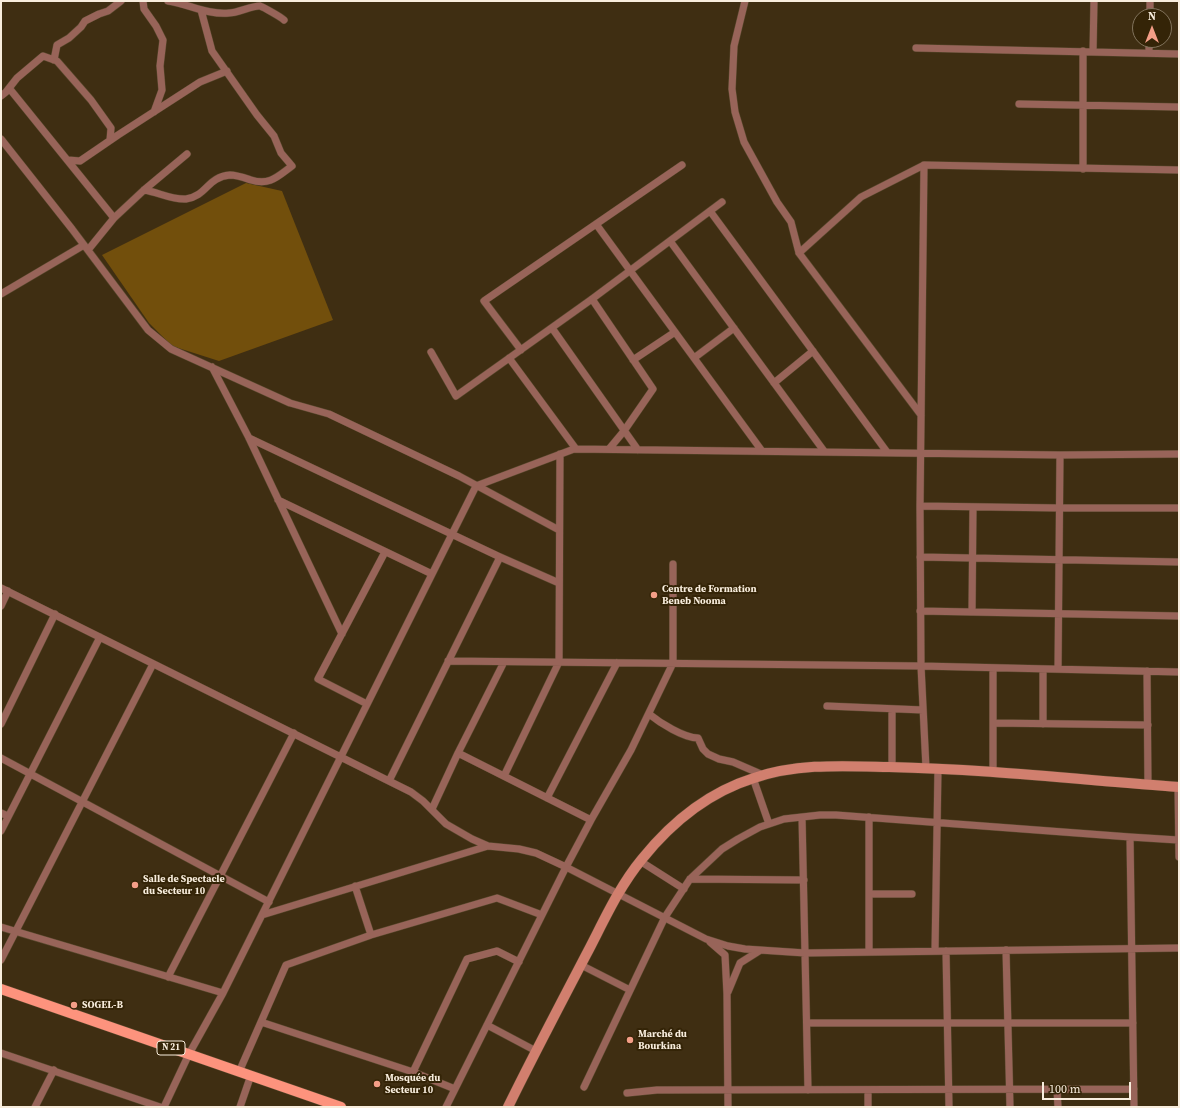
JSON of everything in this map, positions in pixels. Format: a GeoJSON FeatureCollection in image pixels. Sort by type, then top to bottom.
{"type":"FeatureCollection","features":[{"type":"Feature","properties":{"kind":"main road","name":"N 21"},"geometry":{"type":"LineString","coordinates":[[1,989],[341,1107]]}},
{"type":"Feature","properties":{"kind":"street"},"geometry":{"type":"LineString","coordinates":[[54,60],[57,46],[69,38],[85,21],[108,11],[121,1]]}},
{"type":"Feature","properties":{"kind":"street"},"geometry":{"type":"LineString","coordinates":[[143,1],[144,9],[156,26],[163,40],[160,66],[162,90],[154,112]]}},
{"type":"Feature","properties":{"kind":"street"},"geometry":{"type":"LineString","coordinates":[[168,1],[201,10],[230,13],[260,6],[280,16],[284,20]]}},
{"type":"Feature","properties":{"kind":"street"},"geometry":{"type":"LineString","coordinates":[[745,1],[734,46],[732,89],[735,112],[744,142],[790,222],[799,253],[921,415]]}},
{"type":"Feature","properties":{"kind":"street"},"geometry":{"type":"LineString","coordinates":[[1093,52],[1094,1]]}},
{"type":"Feature","properties":{"kind":"street"},"geometry":{"type":"LineString","coordinates":[[144,190],[156,192],[164,196],[184,199],[200,194],[212,181],[220,177],[231,175],[262,182],[275,179],[292,166],[281,153],[274,136],[257,115],[212,51],[201,10]]}},
{"type":"Feature","properties":{"kind":"street"},"geometry":{"type":"LineString","coordinates":[[916,48],[1179,54]]}},
{"type":"Feature","properties":{"kind":"street"},"geometry":{"type":"LineString","coordinates":[[1149,48],[1149,53]]}},
{"type":"Feature","properties":{"kind":"street"},"geometry":{"type":"LineString","coordinates":[[1083,51],[1083,169]]}},
{"type":"Feature","properties":{"kind":"street"},"geometry":{"type":"LineString","coordinates":[[1,96],[10,88],[17,78],[43,56],[57,61],[92,100],[111,128],[110,140]]}},
{"type":"Feature","properties":{"kind":"street"},"geometry":{"type":"LineString","coordinates":[[68,160],[80,161],[200,82],[227,71]]}},
{"type":"Feature","properties":{"kind":"street"},"geometry":{"type":"LineString","coordinates":[[10,88],[114,218]]}},
{"type":"Feature","properties":{"kind":"street"},"geometry":{"type":"LineString","coordinates":[[1019,104],[1179,107]]}},
{"type":"Feature","properties":{"kind":"street"},"geometry":{"type":"LineString","coordinates":[[1,139],[86,247],[148,330],[171,349],[290,403],[329,414],[459,476],[559,530]]}},
{"type":"Feature","properties":{"kind":"street"},"geometry":{"type":"LineString","coordinates":[[1,294],[86,247],[144,190],[188,154]]}},
{"type":"Feature","properties":{"kind":"street"},"geometry":{"type":"LineString","coordinates":[[521,350],[484,301],[682,165]]}},
{"type":"Feature","properties":{"kind":"street"},"geometry":{"type":"LineString","coordinates":[[799,253],[861,197],[924,165],[1179,170]]}},
{"type":"Feature","properties":{"kind":"street"},"geometry":{"type":"LineString","coordinates":[[924,165],[920,611],[926,768]]}},
{"type":"Feature","properties":{"kind":"street"},"geometry":{"type":"LineString","coordinates":[[431,352],[456,396],[592,300],[722,202]]}},
{"type":"Feature","properties":{"kind":"street"},"geometry":{"type":"LineString","coordinates":[[710,211],[888,452]]}},
{"type":"Feature","properties":{"kind":"street"},"geometry":{"type":"LineString","coordinates":[[596,224],[762,451]]}},
{"type":"Feature","properties":{"kind":"street"},"geometry":{"type":"LineString","coordinates":[[670,241],[824,451]]}},
{"type":"Feature","properties":{"kind":"street"},"geometry":{"type":"LineString","coordinates":[[592,300],[653,390],[624,431],[609,449]]}},
{"type":"Feature","properties":{"kind":"street"},"geometry":{"type":"LineString","coordinates":[[552,328],[638,450]]}},
{"type":"Feature","properties":{"kind":"street"},"geometry":{"type":"LineString","coordinates":[[694,358],[734,328]]}},
{"type":"Feature","properties":{"kind":"street"},"geometry":{"type":"LineString","coordinates":[[634,360],[675,332]]}},
{"type":"Feature","properties":{"kind":"street"},"geometry":{"type":"LineString","coordinates":[[774,382],[813,351]]}},
{"type":"Feature","properties":{"kind":"street"},"geometry":{"type":"LineString","coordinates":[[509,358],[576,449]]}},
{"type":"Feature","properties":{"kind":"street"},"geometry":{"type":"LineString","coordinates":[[212,367],[249,438],[342,634]]}},
{"type":"Feature","properties":{"kind":"street"},"geometry":{"type":"LineString","coordinates":[[249,438],[500,557],[559,583]]}},
{"type":"Feature","properties":{"kind":"street"},"geometry":{"type":"LineString","coordinates":[[164,1107],[189,1054],[223,993],[269,902],[476,486],[576,449],[921,452],[1060,455],[1179,454]]}},
{"type":"Feature","properties":{"kind":"street"},"geometry":{"type":"LineString","coordinates":[[504,776],[559,662],[560,454]]}},
{"type":"Feature","properties":{"kind":"street"},"geometry":{"type":"LineString","coordinates":[[1058,669],[1060,455]]}},
{"type":"Feature","properties":{"kind":"street"},"geometry":{"type":"LineString","coordinates":[[278,500],[432,574]]}},
{"type":"Feature","properties":{"kind":"street"},"geometry":{"type":"LineString","coordinates":[[920,506],[1179,508]]}},
{"type":"Feature","properties":{"kind":"street"},"geometry":{"type":"LineString","coordinates":[[972,612],[973,507]]}},
{"type":"Feature","properties":{"kind":"street"},"geometry":{"type":"LineString","coordinates":[[367,704],[318,679],[385,552]]}},
{"type":"Feature","properties":{"kind":"street"},"geometry":{"type":"LineString","coordinates":[[389,781],[500,557]]}},
{"type":"Feature","properties":{"kind":"street"},"geometry":{"type":"LineString","coordinates":[[920,557],[1179,562]]}},
{"type":"Feature","properties":{"kind":"street"},"geometry":{"type":"LineString","coordinates":[[446,1107],[566,867],[631,750],[674,663],[673,564]]}},
{"type":"Feature","properties":{"kind":"street"},"geometry":{"type":"LineString","coordinates":[[1,588],[411,792],[423,800],[446,824],[472,839],[488,846],[519,849],[536,853],[706,938],[728,946],[759,951],[805,953],[1179,948]]}},
{"type":"Feature","properties":{"kind":"street"},"geometry":{"type":"LineString","coordinates":[[1,606],[8,591]]}},
{"type":"Feature","properties":{"kind":"street"},"geometry":{"type":"LineString","coordinates":[[920,611],[1179,616]]}},
{"type":"Feature","properties":{"kind":"street"},"geometry":{"type":"LineString","coordinates":[[1,724],[55,614]]}},
{"type":"Feature","properties":{"kind":"street"},"geometry":{"type":"LineString","coordinates":[[1,830],[100,637]]}},
{"type":"Feature","properties":{"kind":"street"},"geometry":{"type":"LineString","coordinates":[[448,661],[921,666],[1179,672]]}},
{"type":"Feature","properties":{"kind":"street"},"geometry":{"type":"LineString","coordinates":[[432,809],[458,753],[504,662]]}},
{"type":"Feature","properties":{"kind":"street"},"geometry":{"type":"LineString","coordinates":[[547,798],[616,663]]}},
{"type":"Feature","properties":{"kind":"street"},"geometry":{"type":"LineString","coordinates":[[1,960],[154,664]]}},
{"type":"Feature","properties":{"kind":"street"},"geometry":{"type":"LineString","coordinates":[[992,773],[993,668]]}},
{"type":"Feature","properties":{"kind":"street"},"geometry":{"type":"LineString","coordinates":[[1043,669],[1043,724]]}},
{"type":"Feature","properties":{"kind":"street"},"geometry":{"type":"LineString","coordinates":[[1147,671],[1148,784]]}},
{"type":"Feature","properties":{"kind":"street"},"geometry":{"type":"LineString","coordinates":[[827,706],[923,710]]}},
{"type":"Feature","properties":{"kind":"street"},"geometry":{"type":"LineString","coordinates":[[892,709],[892,767]]}},
{"type":"Feature","properties":{"kind":"street"},"geometry":{"type":"LineString","coordinates":[[648,714],[683,735],[691,738],[698,738],[703,750],[708,754],[719,759],[733,762],[763,775]]}},
{"type":"Feature","properties":{"kind":"street"},"geometry":{"type":"LineString","coordinates":[[993,723],[1148,725]]}},
{"type":"Feature","properties":{"kind":"street"},"geometry":{"type":"LineString","coordinates":[[168,977],[294,733]]}},
{"type":"Feature","properties":{"kind":"street"},"geometry":{"type":"LineString","coordinates":[[458,753],[591,820]]}},
{"type":"Feature","properties":{"kind":"street"},"geometry":{"type":"LineString","coordinates":[[1,758],[269,902]]}},
{"type":"Feature","properties":{"kind":"street"},"geometry":{"type":"LineString","coordinates":[[508,1107],[618,893],[640,861],[663,834],[700,804],[724,790],[753,778],[800,768],[824,766],[892,767],[926,768],[1178,787],[1179,857]]}},
{"type":"Feature","properties":{"kind":"street"},"geometry":{"type":"LineString","coordinates":[[935,951],[938,769]]}},
{"type":"Feature","properties":{"kind":"street"},"geometry":{"type":"LineString","coordinates":[[753,778],[768,824]]}},
{"type":"Feature","properties":{"kind":"street"},"geometry":{"type":"LineString","coordinates":[[1,813],[8,816]]}},
{"type":"Feature","properties":{"kind":"street"},"geometry":{"type":"LineString","coordinates":[[584,1087],[665,917],[690,879],[722,849],[768,824],[784,819],[836,815],[1178,840]]}},
{"type":"Feature","properties":{"kind":"street"},"geometry":{"type":"LineString","coordinates":[[802,817],[808,1090]]}},
{"type":"Feature","properties":{"kind":"street"},"geometry":{"type":"LineString","coordinates":[[869,818],[869,952]]}},
{"type":"Feature","properties":{"kind":"street"},"geometry":{"type":"LineString","coordinates":[[1130,837],[1134,1107]]}},
{"type":"Feature","properties":{"kind":"street"},"geometry":{"type":"LineString","coordinates":[[262,915],[488,846]]}},
{"type":"Feature","properties":{"kind":"street"},"geometry":{"type":"LineString","coordinates":[[640,861],[684,889]]}},
{"type":"Feature","properties":{"kind":"street"},"geometry":{"type":"LineString","coordinates":[[690,879],[804,880]]}},
{"type":"Feature","properties":{"kind":"street"},"geometry":{"type":"LineString","coordinates":[[355,886],[371,935]]}},
{"type":"Feature","properties":{"kind":"street"},"geometry":{"type":"LineString","coordinates":[[869,894],[912,894]]}},
{"type":"Feature","properties":{"kind":"street"},"geometry":{"type":"LineString","coordinates":[[239,1072],[286,965],[371,935],[498,898],[542,915]]}},
{"type":"Feature","properties":{"kind":"street"},"geometry":{"type":"LineString","coordinates":[[1,927],[223,993]]}},
{"type":"Feature","properties":{"kind":"street"},"geometry":{"type":"LineString","coordinates":[[706,938],[725,955],[727,994],[728,1107]]}},
{"type":"Feature","properties":{"kind":"street"},"geometry":{"type":"LineString","coordinates":[[1006,950],[1010,1107]]}},
{"type":"Feature","properties":{"kind":"street"},"geometry":{"type":"LineString","coordinates":[[413,1072],[467,959],[497,951],[519,962]]}},
{"type":"Feature","properties":{"kind":"street"},"geometry":{"type":"LineString","coordinates":[[727,994],[740,963],[759,951]]}},
{"type":"Feature","properties":{"kind":"street"},"geometry":{"type":"LineString","coordinates":[[946,951],[949,1107]]}},
{"type":"Feature","properties":{"kind":"street"},"geometry":{"type":"LineString","coordinates":[[581,965],[630,990]]}},
{"type":"Feature","properties":{"kind":"street"},"geometry":{"type":"LineString","coordinates":[[261,1022],[413,1072],[455,1089]]}},
{"type":"Feature","properties":{"kind":"street"},"geometry":{"type":"LineString","coordinates":[[807,1023],[1133,1023]]}},
{"type":"Feature","properties":{"kind":"street"},"geometry":{"type":"LineString","coordinates":[[487,1026],[536,1051]]}},
{"type":"Feature","properties":{"kind":"street"},"geometry":{"type":"LineString","coordinates":[[1,1053],[160,1107]]}},
{"type":"Feature","properties":{"kind":"street"},"geometry":{"type":"LineString","coordinates":[[34,1107],[54,1070]]}},
{"type":"Feature","properties":{"kind":"street"},"geometry":{"type":"LineString","coordinates":[[240,1107],[250,1075]]}},
{"type":"Feature","properties":{"kind":"street"},"geometry":{"type":"LineString","coordinates":[[627,1093],[658,1090],[1134,1090]]}},
{"type":"Feature","properties":{"kind":"street"},"geometry":{"type":"LineString","coordinates":[[868,1090],[868,1107]]}},
{"type":"Feature","properties":{"kind":"street"},"geometry":{"type":"LineString","coordinates":[[1057,1090],[1058,1107]]}},
{"type":"Feature","properties":{"kind":"shaded area"},"geometry":{"type":"Polygon","coordinates":[[[246,183],[282,191],[333,320],[219,361],[172,346],[149,323],[102,255],[246,183]]]}},
{"type":"Feature","properties":{"kind":"place","name":"Centre de Formation Beneb Nooma"},"geometry":{"type":"Point","coordinates":[654,595]}},
{"type":"Feature","properties":{"kind":"place","name":"Salle de Spectacle du Secteur 10"},"geometry":{"type":"Point","coordinates":[135,885]}},
{"type":"Feature","properties":{"kind":"place","name":"SOGEL-B"},"geometry":{"type":"Point","coordinates":[74,1005]}},
{"type":"Feature","properties":{"kind":"place","name":"Marché du Bourkina"},"geometry":{"type":"Point","coordinates":[630,1040]}},
{"type":"Feature","properties":{"kind":"place","name":"Mosquée du Secteur 10"},"geometry":{"type":"Point","coordinates":[377,1084]}}]}
